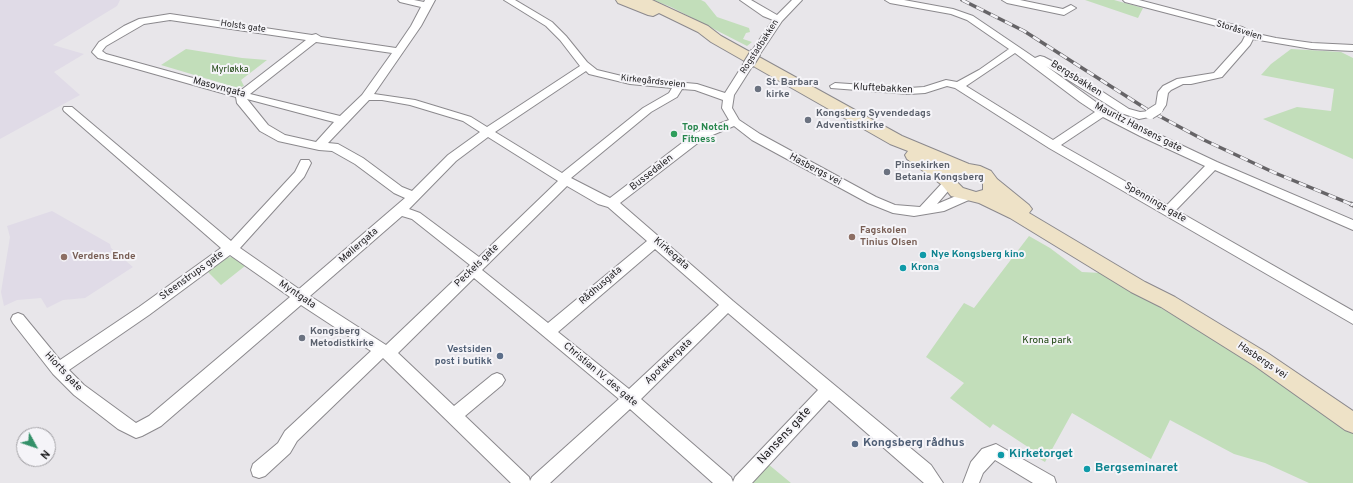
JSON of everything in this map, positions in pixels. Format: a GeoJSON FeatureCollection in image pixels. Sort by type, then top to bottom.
{"type":"FeatureCollection","features":[{"type":"Feature","properties":{"kind":"street"},"geometry":{"type":"LineString","coordinates":[[319,146],[342,120],[366,97],[416,26],[428,3],[404,0]]}},
{"type":"Feature","properties":{"kind":"street","name":"Kirkegårdsveien"},"geometry":{"type":"LineString","coordinates":[[508,0],[549,24],[563,38],[586,67],[602,75],[647,83],[701,88],[728,98]]}},
{"type":"Feature","properties":{"kind":"street","name":"Hasbergs vei"},"geometry":{"type":"LineString","coordinates":[[622,0],[690,30],[716,39]]}},
{"type":"Feature","properties":{"kind":"street","name":"Hasbergs vei"},"geometry":{"type":"LineString","coordinates":[[642,0],[689,22],[716,39],[896,140],[963,168],[980,172],[1032,215],[1142,282],[1168,302]]}},
{"type":"Feature","properties":{"kind":"street"},"geometry":{"type":"LineString","coordinates":[[745,0],[763,12],[778,19]]}},
{"type":"Feature","properties":{"kind":"street","name":"Rogstadbakken"},"geometry":{"type":"LineString","coordinates":[[728,98],[778,19],[797,0]]}},
{"type":"Feature","properties":{"kind":"street","name":"Mauritz Hansens gate"},"geometry":{"type":"LineString","coordinates":[[890,0],[953,12],[970,18],[1026,56],[1084,100],[1103,112],[1213,165],[1353,225]]}},
{"type":"Feature","properties":{"kind":"street"},"geometry":{"type":"LineString","coordinates":[[1007,0],[1064,12],[1071,8]]}},
{"type":"Feature","properties":{"kind":"street","name":"Storåsveien"},"geometry":{"type":"LineString","coordinates":[[1128,0],[1239,29],[1250,36],[1292,44],[1353,48]]}},
{"type":"Feature","properties":{"kind":"street","name":"Holsts gate"},"geometry":{"type":"LineString","coordinates":[[97,52],[102,44],[127,28],[158,17],[170,16],[316,37],[398,51]]}},
{"type":"Feature","properties":{"kind":"street","name":"Bergsbakken"},"geometry":{"type":"LineString","coordinates":[[1026,56],[1034,56],[1046,61],[1129,113],[1139,116],[1154,112],[1161,105],[1163,92],[1167,88],[1181,81],[1191,81],[1218,75],[1247,43],[1250,36]]}},
{"type":"Feature","properties":{"kind":"street"},"geometry":{"type":"LineString","coordinates":[[316,37],[242,95],[241,101],[264,128],[282,138],[319,146],[334,147],[359,161],[398,190],[413,196]]}},
{"type":"Feature","properties":{"kind":"street"},"geometry":{"type":"LineString","coordinates":[[959,86],[983,72],[1015,49]]}},
{"type":"Feature","properties":{"kind":"street","name":"Masovngata"},"geometry":{"type":"LineString","coordinates":[[97,52],[102,56],[242,95],[342,120]]}},
{"type":"Feature","properties":{"kind":"street","name":"Møllergata"},"geometry":{"type":"LineString","coordinates":[[136,431],[155,421],[300,297],[400,210],[452,158],[489,131],[586,67]]}},
{"type":"Feature","properties":{"kind":"street","name":"Kluftebakken"},"geometry":{"type":"LineString","coordinates":[[835,86],[909,91],[924,90],[946,83],[959,86]]}},
{"type":"Feature","properties":{"kind":"street","name":"Peckels gate"},"geometry":{"type":"LineString","coordinates":[[259,470],[284,448],[291,436],[476,267],[564,179],[647,110],[673,95],[679,85]]}},
{"type":"Feature","properties":{"kind":"street","name":"Spennings gate"},"geometry":{"type":"LineString","coordinates":[[959,86],[1053,145],[1353,318]]}},
{"type":"Feature","properties":{"kind":"street","name":"Kirkegata"},"geometry":{"type":"LineString","coordinates":[[366,97],[382,97],[411,102],[467,119],[489,131],[564,179],[602,201],[612,203],[728,305],[925,472],[935,483]]}},
{"type":"Feature","properties":{"kind":"street"},"geometry":{"type":"LineString","coordinates":[[728,98],[727,108],[735,122]]}},
{"type":"Feature","properties":{"kind":"street","name":"Myntgata"},"geometry":{"type":"LineString","coordinates":[[68,109],[138,171],[231,249],[300,297],[385,351],[523,483]]}},
{"type":"Feature","properties":{"kind":"street"},"geometry":{"type":"LineString","coordinates":[[1053,145],[1103,112]]}},
{"type":"Feature","properties":{"kind":"street","name":"Hasbergs vei"},"geometry":{"type":"LineString","coordinates":[[735,122],[767,144],[884,206],[903,212],[944,207],[991,192],[991,182]]}},
{"type":"Feature","properties":{"kind":"street","name":"Bussedalen"},"geometry":{"type":"LineString","coordinates":[[612,203],[699,136],[735,122]]}},
{"type":"Feature","properties":{"kind":"street","name":"Hasbergs vei"},"geometry":{"type":"LineString","coordinates":[[896,140],[949,182],[954,190],[1022,218],[1138,287],[1168,302],[1256,356],[1353,423]]}},
{"type":"Feature","properties":{"kind":"street","name":"Steenstrups gate"},"geometry":{"type":"LineString","coordinates":[[58,369],[144,311],[219,255],[231,249],[244,237],[300,174],[305,162]]}},
{"type":"Feature","properties":{"kind":"street"},"geometry":{"type":"LineString","coordinates":[[1168,211],[1213,165]]}},
{"type":"Feature","properties":{"kind":"street"},"geometry":{"type":"LineString","coordinates":[[924,210],[949,182],[948,177],[953,171],[963,168]]}},
{"type":"Feature","properties":{"kind":"street","name":"Christian IV. des gate"},"geometry":{"type":"LineString","coordinates":[[400,210],[416,216],[476,267],[548,332],[630,399],[725,483]]}},
{"type":"Feature","properties":{"kind":"street","name":"Rådhusgata"},"geometry":{"type":"LineString","coordinates":[[548,332],[656,241]]}},
{"type":"Feature","properties":{"kind":"street","name":"Apotekergata"},"geometry":{"type":"LineString","coordinates":[[538,483],[630,399],[728,305]]}},
{"type":"Feature","properties":{"kind":"street","name":"Hiorts gate"},"geometry":{"type":"LineString","coordinates":[[18,319],[58,369],[79,390],[124,424],[136,431]]}},
{"type":"Feature","properties":{"kind":"street"},"geometry":{"type":"LineString","coordinates":[[454,416],[497,380]]}},
{"type":"Feature","properties":{"kind":"street","name":"Nansens gate"},"geometry":{"type":"LineString","coordinates":[[741,483],[828,390]]}},
{"type":"Feature","properties":{"kind":"street"},"geometry":{"type":"LineString","coordinates":[[971,483],[977,468],[988,454],[996,452],[1048,483]]}},
{"type":"Feature","properties":{"kind":"shaded area"},"geometry":{"type":"Polygon","coordinates":[[[0,0],[120,0],[117,6],[53,45],[84,54],[54,72],[80,95],[0,139],[0,0]]]}},
{"type":"Feature","properties":{"kind":"shaded area","name":"Verdens Ende"},"geometry":{"type":"Polygon","coordinates":[[[52,211],[110,244],[111,248],[133,267],[85,298],[63,300],[47,308],[41,298],[17,300],[4,306],[1,292],[10,237],[7,226],[52,211]]]}},
{"type":"Feature","properties":{"kind":"green space"},"geometry":{"type":"Polygon","coordinates":[[[653,0],[701,0],[705,2],[717,17],[749,28],[750,32],[746,33],[743,39],[752,42],[747,46],[671,7],[653,0]]]}},
{"type":"Feature","properties":{"kind":"green space"},"geometry":{"type":"Polygon","coordinates":[[[1085,0],[1114,0],[1143,8],[1138,18],[1085,0]]]}},
{"type":"Feature","properties":{"kind":"green space","name":"Myrløkka"},"geometry":{"type":"Polygon","coordinates":[[[186,49],[242,58],[267,60],[241,80],[244,86],[238,88],[161,65],[186,49]]]}},
{"type":"Feature","properties":{"kind":"green space"},"geometry":{"type":"Polygon","coordinates":[[[1291,49],[1341,52],[1353,58],[1353,159],[1263,119],[1297,107],[1331,111],[1334,89],[1261,75],[1271,64],[1291,49]]]}},
{"type":"Feature","properties":{"kind":"green space","name":"Krona park"},"geometry":{"type":"Polygon","coordinates":[[[1029,236],[1050,248],[1082,272],[1101,273],[1233,350],[1318,407],[1353,433],[1353,483],[1309,483],[1265,463],[1234,454],[1170,420],[1151,459],[1072,413],[1045,462],[1026,451],[1028,447],[993,424],[990,428],[950,398],[964,383],[926,357],[964,303],[974,308],[1029,236]]]}},
{"type":"Feature","properties":{"kind":"green space"},"geometry":{"type":"Polygon","coordinates":[[[232,257],[245,266],[221,285],[206,270],[224,258],[232,257]]]}},
{"type":"Feature","properties":{"kind":"green space"},"geometry":{"type":"Polygon","coordinates":[[[768,464],[791,483],[752,483],[768,464]]]}},
{"type":"Feature","properties":{"kind":"railway"},"geometry":{"type":"LineString","coordinates":[[962,0],[1024,31],[1148,110],[1204,140],[1275,173],[1353,205],[1351,204]]}},
{"type":"Feature","properties":{"kind":"place","name":"St. Barbara kirke"},"geometry":{"type":"Point","coordinates":[758,89]}},
{"type":"Feature","properties":{"kind":"place","name":"Kongsberg Syvendedags Adventistkirke"},"geometry":{"type":"Point","coordinates":[808,120]}},
{"type":"Feature","properties":{"kind":"place","name":"Top Notch Fitness"},"geometry":{"type":"Point","coordinates":[674,134]}},
{"type":"Feature","properties":{"kind":"place","name":"Pinsekirken Betania Kongsberg"},"geometry":{"type":"Point","coordinates":[887,172]}},
{"type":"Feature","properties":{"kind":"place","name":"Fagskolen Tinius Olsen"},"geometry":{"type":"Point","coordinates":[852,237]}},
{"type":"Feature","properties":{"kind":"place","name":"Nye Kongsberg kino"},"geometry":{"type":"Point","coordinates":[923,255]}},
{"type":"Feature","properties":{"kind":"place","name":"Verdens Ende"},"geometry":{"type":"Point","coordinates":[64,257]}},
{"type":"Feature","properties":{"kind":"place","name":"Krona"},"geometry":{"type":"Point","coordinates":[903,268]}},
{"type":"Feature","properties":{"kind":"place","name":"Kongsberg Metodistkirke"},"geometry":{"type":"Point","coordinates":[302,338]}},
{"type":"Feature","properties":{"kind":"place","name":"Vestsiden post i butikk"},"geometry":{"type":"Point","coordinates":[500,356]}},
{"type":"Feature","properties":{"kind":"place","name":"Kongsberg rådhus"},"geometry":{"type":"Point","coordinates":[855,444]}},
{"type":"Feature","properties":{"kind":"place","name":"Kirketorget"},"geometry":{"type":"Point","coordinates":[1001,455]}},
{"type":"Feature","properties":{"kind":"place","name":"Bergseminaret"},"geometry":{"type":"Point","coordinates":[1087,469]}}]}
